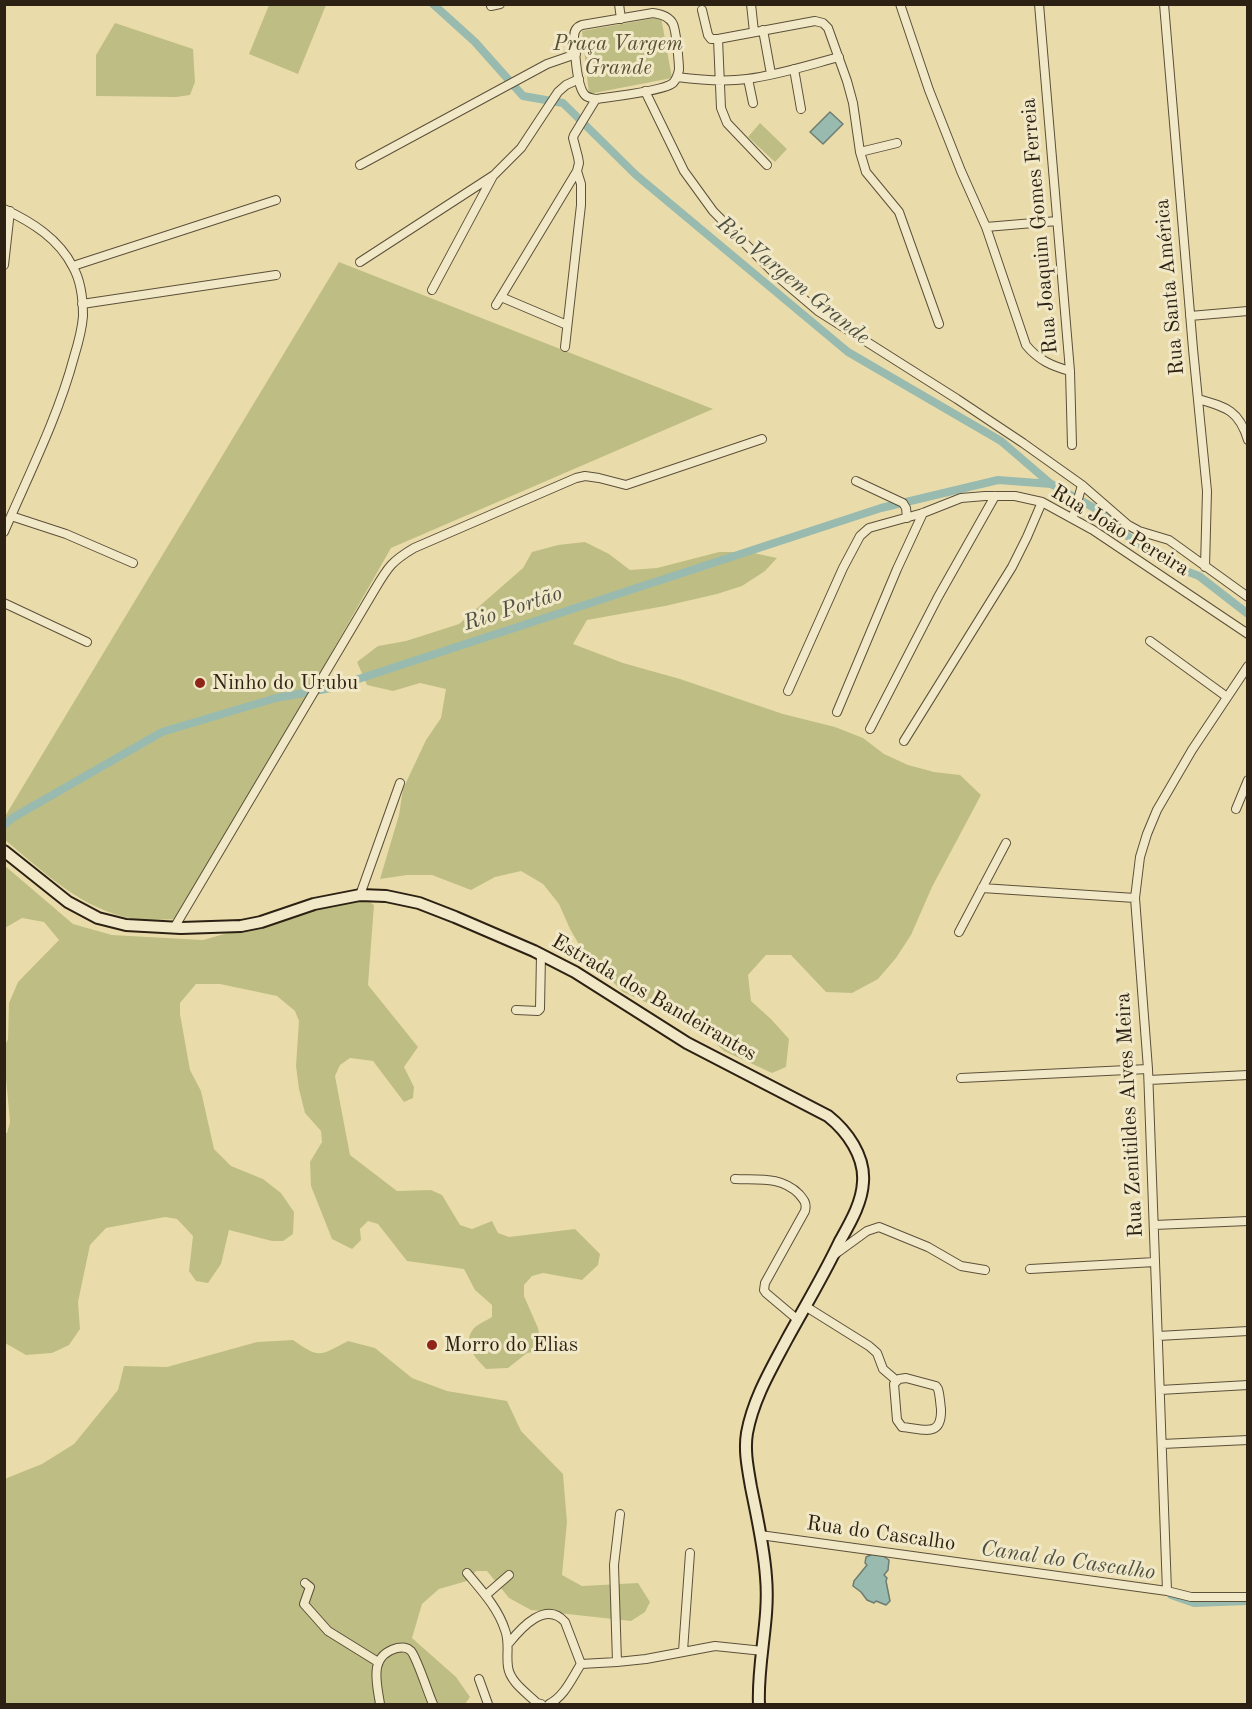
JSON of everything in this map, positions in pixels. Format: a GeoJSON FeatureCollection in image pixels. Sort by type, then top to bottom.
{"type":"FeatureCollection","features":[{"type":"Feature","properties":{"kind":"main road","name":"Estrada dos Bandeirantes"},"geometry":{"type":"LineString","coordinates":[[4,850],[58,895],[87,913],[126,925],[174,928],[241,926],[261,922],[314,904],[360,895],[386,896],[419,903],[541,954],[575,972],[687,1043],[828,1116],[844,1130],[860,1160],[863,1172],[858,1204],[833,1256],[764,1382],[753,1409],[747,1434],[746,1460],[766,1579],[766,1619],[758,1694],[759,1704]]}},
{"type":"Feature","properties":{"kind":"street"},"geometry":{"type":"LineString","coordinates":[[491,6],[500,4]]}},
{"type":"Feature","properties":{"kind":"street"},"geometry":{"type":"LineString","coordinates":[[619,4],[621,19]]}},
{"type":"Feature","properties":{"kind":"street"},"geometry":{"type":"LineString","coordinates":[[751,4],[754,32]]}},
{"type":"Feature","properties":{"kind":"street"},"geometry":{"type":"LineString","coordinates":[[900,4],[937,110],[986,227],[1026,345],[1034,355],[1050,365],[1070,371]]}},
{"type":"Feature","properties":{"kind":"street","name":"Rua Joaquim Gomes Ferreia"},"geometry":{"type":"LineString","coordinates":[[1039,4],[1070,371],[1072,445]]}},
{"type":"Feature","properties":{"kind":"street","name":"Rua Santa América"},"geometry":{"type":"LineString","coordinates":[[1164,4],[1207,491],[1205,567]]}},
{"type":"Feature","properties":{"kind":"street"},"geometry":{"type":"LineString","coordinates":[[702,10],[711,39],[815,21],[823,23],[828,28],[853,103],[860,152],[866,172],[899,212],[939,324]]}},
{"type":"Feature","properties":{"kind":"street"},"geometry":{"type":"LineString","coordinates":[[653,13],[665,15],[673,23],[679,70],[677,77],[671,85],[596,99],[588,98],[581,89],[574,33],[579,26],[621,19],[653,13]]}},
{"type":"Feature","properties":{"kind":"street"},"geometry":{"type":"LineString","coordinates":[[763,30],[771,74]]}},
{"type":"Feature","properties":{"kind":"street"},"geometry":{"type":"LineString","coordinates":[[718,39],[721,108],[726,123],[767,165]]}},
{"type":"Feature","properties":{"kind":"street"},"geometry":{"type":"LineString","coordinates":[[360,165],[547,64],[576,54]]}},
{"type":"Feature","properties":{"kind":"street"},"geometry":{"type":"LineString","coordinates":[[677,77],[720,81],[748,79],[839,57]]}},
{"type":"Feature","properties":{"kind":"street"},"geometry":{"type":"LineString","coordinates":[[794,69],[801,109]]}},
{"type":"Feature","properties":{"kind":"street"},"geometry":{"type":"LineString","coordinates":[[360,262],[494,175],[520,148],[558,92],[579,79]]}},
{"type":"Feature","properties":{"kind":"street"},"geometry":{"type":"LineString","coordinates":[[748,79],[753,103]]}},
{"type":"Feature","properties":{"kind":"street"},"geometry":{"type":"LineString","coordinates":[[645,91],[684,171],[713,211],[778,277],[818,311],[957,399],[1133,529],[1169,540],[1248,597]]}},
{"type":"Feature","properties":{"kind":"street"},"geometry":{"type":"LineString","coordinates":[[496,305],[577,171],[579,164],[573,138],[596,99]]}},
{"type":"Feature","properties":{"kind":"street"},"geometry":{"type":"LineString","coordinates":[[860,152],[897,143]]}},
{"type":"Feature","properties":{"kind":"street"},"geometry":{"type":"LineString","coordinates":[[565,347],[581,204],[577,171]]}},
{"type":"Feature","properties":{"kind":"street"},"geometry":{"type":"LineString","coordinates":[[432,290],[494,175]]}},
{"type":"Feature","properties":{"kind":"street"},"geometry":{"type":"LineString","coordinates":[[73,266],[276,200]]}},
{"type":"Feature","properties":{"kind":"street"},"geometry":{"type":"LineString","coordinates":[[4,265],[7,210],[27,220],[52,239],[73,266],[78,278],[83,318],[66,385],[4,532]]}},
{"type":"Feature","properties":{"kind":"street"},"geometry":{"type":"LineString","coordinates":[[986,227],[1057,221]]}},
{"type":"Feature","properties":{"kind":"street"},"geometry":{"type":"LineString","coordinates":[[82,303],[276,275]]}},
{"type":"Feature","properties":{"kind":"street"},"geometry":{"type":"LineString","coordinates":[[501,297],[567,325]]}},
{"type":"Feature","properties":{"kind":"street"},"geometry":{"type":"LineString","coordinates":[[1190,316],[1248,311]]}},
{"type":"Feature","properties":{"kind":"street"},"geometry":{"type":"LineString","coordinates":[[1198,399],[1225,407],[1235,414],[1244,427],[1248,440]]}},
{"type":"Feature","properties":{"kind":"street"},"geometry":{"type":"LineString","coordinates":[[174,928],[394,560],[414,548],[576,478],[585,476],[626,485],[762,439]]}},
{"type":"Feature","properties":{"kind":"street"},"geometry":{"type":"LineString","coordinates":[[856,481],[903,503],[907,518]]}},
{"type":"Feature","properties":{"kind":"street"},"geometry":{"type":"LineString","coordinates":[[1073,518],[1081,490]]}},
{"type":"Feature","properties":{"kind":"street"},"geometry":{"type":"LineString","coordinates":[[870,729],[938,597],[995,496]]}},
{"type":"Feature","properties":{"kind":"street","name":"Rua João Pereira"},"geometry":{"type":"LineString","coordinates":[[788,691],[843,568],[860,536],[869,528],[926,512],[961,498],[995,496],[1042,502],[1073,518],[1248,634]]}},
{"type":"Feature","properties":{"kind":"street"},"geometry":{"type":"LineString","coordinates":[[904,741],[1012,567],[1042,502]]}},
{"type":"Feature","properties":{"kind":"street"},"geometry":{"type":"LineString","coordinates":[[837,712],[897,569],[926,512]]}},
{"type":"Feature","properties":{"kind":"street"},"geometry":{"type":"LineString","coordinates":[[11,516],[66,534],[134,563]]}},
{"type":"Feature","properties":{"kind":"street"},"geometry":{"type":"LineString","coordinates":[[4,603],[87,642]]}},
{"type":"Feature","properties":{"kind":"street"},"geometry":{"type":"LineString","coordinates":[[1150,641],[1227,697]]}},
{"type":"Feature","properties":{"kind":"street","name":"Rua Zenitildes Alves Meira"},"geometry":{"type":"LineString","coordinates":[[1167,1591],[1149,1080],[1135,898],[1140,857],[1157,810],[1192,750],[1227,697],[1244,679],[1248,666]]}},
{"type":"Feature","properties":{"kind":"street"},"geometry":{"type":"LineString","coordinates":[[1236,809],[1248,780]]}},
{"type":"Feature","properties":{"kind":"street"},"geometry":{"type":"LineString","coordinates":[[360,895],[400,783]]}},
{"type":"Feature","properties":{"kind":"street"},"geometry":{"type":"LineString","coordinates":[[959,932],[1006,843]]}},
{"type":"Feature","properties":{"kind":"street"},"geometry":{"type":"LineString","coordinates":[[982,888],[1135,898]]}},
{"type":"Feature","properties":{"kind":"street"},"geometry":{"type":"LineString","coordinates":[[516,1010],[538,1011],[541,1006],[541,954]]}},
{"type":"Feature","properties":{"kind":"street"},"geometry":{"type":"LineString","coordinates":[[961,1078],[1148,1069]]}},
{"type":"Feature","properties":{"kind":"street"},"geometry":{"type":"LineString","coordinates":[[1149,1080],[1248,1075]]}},
{"type":"Feature","properties":{"kind":"street"},"geometry":{"type":"LineString","coordinates":[[735,1179],[783,1182],[805,1201],[806,1206],[802,1217],[765,1283],[764,1290],[798,1320]]}},
{"type":"Feature","properties":{"kind":"street"},"geometry":{"type":"LineString","coordinates":[[1154,1225],[1248,1221]]}},
{"type":"Feature","properties":{"kind":"street"},"geometry":{"type":"LineString","coordinates":[[833,1256],[867,1231],[879,1227],[922,1244],[961,1266],[986,1270]]}},
{"type":"Feature","properties":{"kind":"street"},"geometry":{"type":"LineString","coordinates":[[1030,1269],[1155,1262]]}},
{"type":"Feature","properties":{"kind":"street"},"geometry":{"type":"LineString","coordinates":[[806,1306],[869,1346],[877,1353],[883,1369],[897,1381]]}},
{"type":"Feature","properties":{"kind":"street"},"geometry":{"type":"LineString","coordinates":[[1158,1336],[1248,1331]]}},
{"type":"Feature","properties":{"kind":"street"},"geometry":{"type":"LineString","coordinates":[[906,1378],[913,1379],[939,1389],[941,1421],[938,1426],[931,1430],[899,1425],[894,1384],[897,1381],[906,1378]]}},
{"type":"Feature","properties":{"kind":"street"},"geometry":{"type":"LineString","coordinates":[[1160,1390],[1248,1385]]}},
{"type":"Feature","properties":{"kind":"street"},"geometry":{"type":"LineString","coordinates":[[1162,1444],[1248,1440]]}},
{"type":"Feature","properties":{"kind":"street"},"geometry":{"type":"LineString","coordinates":[[617,1662],[614,1565],[620,1514]]}},
{"type":"Feature","properties":{"kind":"street","name":"Rua do Cascalho"},"geometry":{"type":"LineString","coordinates":[[760,1535],[1167,1591],[1191,1597],[1248,1597]]}},
{"type":"Feature","properties":{"kind":"street"},"geometry":{"type":"LineString","coordinates":[[683,1651],[690,1553]]}},
{"type":"Feature","properties":{"kind":"street"},"geometry":{"type":"LineString","coordinates":[[467,1573],[486,1595],[501,1618],[509,1643],[509,1673],[539,1704]]}},
{"type":"Feature","properties":{"kind":"street"},"geometry":{"type":"LineString","coordinates":[[486,1595],[509,1575]]}},
{"type":"Feature","properties":{"kind":"street"},"geometry":{"type":"LineString","coordinates":[[305,1583],[310,1587],[304,1604],[328,1631],[378,1662]]}},
{"type":"Feature","properties":{"kind":"street"},"geometry":{"type":"LineString","coordinates":[[509,1643],[516,1633],[536,1616],[543,1614],[561,1617],[565,1622],[580,1664]]}},
{"type":"Feature","properties":{"kind":"street"},"geometry":{"type":"LineString","coordinates":[[580,1664],[646,1659],[715,1646],[763,1651]]}},
{"type":"Feature","properties":{"kind":"street"},"geometry":{"type":"LineString","coordinates":[[380,1704],[376,1672],[378,1662],[392,1650],[401,1647],[406,1648],[414,1656],[432,1704]]}},
{"type":"Feature","properties":{"kind":"street"},"geometry":{"type":"LineString","coordinates":[[549,1704],[562,1693],[580,1664]]}},
{"type":"Feature","properties":{"kind":"street"},"geometry":{"type":"LineString","coordinates":[[479,1679],[488,1704]]}},
{"type":"Feature","properties":{"kind":"green space"},"geometry":{"type":"Polygon","coordinates":[[[269,5],[326,5],[298,74],[249,54],[269,5]]]}},
{"type":"Feature","properties":{"kind":"green space","name":"Praça Vargem Grande"},"geometry":{"type":"Polygon","coordinates":[[[661,17],[672,78],[589,94],[582,31],[661,17]]]}},
{"type":"Feature","properties":{"kind":"green space"},"geometry":{"type":"Polygon","coordinates":[[[115,23],[193,49],[195,82],[190,95],[176,97],[96,96],[96,55],[115,23]]]}},
{"type":"Feature","properties":{"kind":"green space"},"geometry":{"type":"Polygon","coordinates":[[[760,123],[787,149],[775,162],[748,137],[760,123]]]}},
{"type":"Feature","properties":{"kind":"green space","name":"Ninho do Urubu"},"geometry":{"type":"Polygon","coordinates":[[[339,262],[713,409],[391,548],[180,919],[140,920],[115,914],[97,907],[65,888],[5,840],[4,818],[339,262]]]}},
{"type":"Feature","properties":{"kind":"green space"},"geometry":{"type":"Polygon","coordinates":[[[585,542],[609,554],[630,570],[657,568],[719,552],[749,552],[777,558],[765,571],[742,586],[665,606],[587,620],[573,644],[623,663],[680,679],[783,714],[835,727],[863,738],[884,754],[908,765],[934,772],[960,775],[981,795],[932,887],[911,935],[896,958],[878,979],[852,993],[826,992],[791,955],[766,955],[748,975],[751,1001],[789,1039],[786,1067],[772,1073],[724,1051],[683,1019],[623,992],[584,953],[559,904],[543,884],[521,871],[495,877],[471,890],[432,875],[407,875],[380,879],[399,815],[403,789],[426,740],[441,718],[446,689],[420,683],[393,691],[367,685],[357,662],[378,646],[406,641],[459,624],[523,568],[532,552],[558,545],[585,542]]]}},
{"type":"Feature","properties":{"kind":"green space"},"geometry":{"type":"Polygon","coordinates":[[[4,865],[73,924],[112,935],[203,940],[346,900],[364,898],[374,905],[368,985],[418,1047],[404,1067],[414,1087],[413,1098],[404,1102],[373,1061],[350,1058],[340,1065],[335,1076],[350,1155],[397,1191],[431,1190],[442,1195],[460,1225],[472,1229],[492,1221],[498,1233],[509,1237],[575,1229],[600,1254],[598,1265],[582,1280],[543,1273],[532,1276],[524,1285],[524,1296],[538,1328],[542,1351],[527,1353],[508,1368],[486,1369],[472,1352],[469,1337],[473,1329],[492,1317],[492,1305],[475,1290],[464,1269],[407,1261],[378,1224],[368,1221],[360,1229],[361,1240],[352,1249],[332,1239],[311,1186],[310,1162],[322,1142],[321,1131],[305,1113],[299,1089],[296,1066],[299,1021],[295,1011],[277,996],[220,984],[196,984],[180,1003],[190,1070],[201,1091],[214,1149],[231,1166],[263,1179],[281,1193],[294,1212],[293,1234],[283,1241],[272,1241],[229,1230],[221,1264],[208,1283],[196,1281],[189,1271],[193,1236],[177,1219],[165,1217],[106,1228],[90,1245],[78,1302],[80,1329],[69,1345],[52,1353],[26,1355],[5,1343],[4,1133],[7,1133],[10,1122],[4,1048],[8,1039],[9,1003],[18,982],[59,940],[44,922],[22,918],[5,928],[4,865]]]}},
{"type":"Feature","properties":{"kind":"green space"},"geometry":{"type":"Polygon","coordinates":[[[293,1340],[315,1353],[331,1350],[348,1341],[375,1348],[412,1378],[447,1391],[507,1401],[521,1431],[563,1474],[567,1522],[562,1575],[582,1586],[638,1583],[650,1602],[645,1612],[631,1621],[531,1610],[509,1598],[487,1571],[476,1571],[467,1581],[439,1589],[422,1604],[412,1638],[456,1677],[470,1697],[465,1704],[5,1704],[4,1481],[42,1464],[74,1444],[118,1390],[124,1366],[167,1367],[257,1342],[293,1340]]]}},
{"type":"Feature","properties":{"kind":"water"},"geometry":{"type":"Polygon","coordinates":[[[830,112],[843,124],[823,144],[810,132],[830,112]]]}},
{"type":"Feature","properties":{"kind":"water"},"geometry":{"type":"Polygon","coordinates":[[[873,1554],[882,1555],[889,1560],[888,1570],[884,1575],[887,1578],[890,1601],[886,1605],[867,1600],[853,1586],[854,1581],[867,1565],[866,1557],[873,1554]]]}},
{"type":"Feature","properties":{"kind":"waterway","name":"Rio Vargem Grande"},"geometry":{"type":"LineString","coordinates":[[433,4],[475,42],[523,96],[563,103],[636,175],[848,352],[1001,441],[1051,484],[1098,510],[1130,538],[1173,566],[1199,576],[1248,614]]}},
{"type":"Feature","properties":{"kind":"waterway","name":"Rio Portão"},"geometry":{"type":"LineString","coordinates":[[4,825],[14,817],[162,732],[276,698],[331,688],[881,508],[998,480],[1051,484]]}},
{"type":"Feature","properties":{"kind":"waterway","name":"Canal do Cascalho"},"geometry":{"type":"LineString","coordinates":[[1171,1595],[1194,1603],[1248,1601]]}},
{"type":"Feature","properties":{"kind":"place","name":"Ninho do Urubu"},"geometry":{"type":"Point","coordinates":[200,683]}},
{"type":"Feature","properties":{"kind":"place","name":"Morro do Elias"},"geometry":{"type":"Point","coordinates":[432,1345]}}]}
